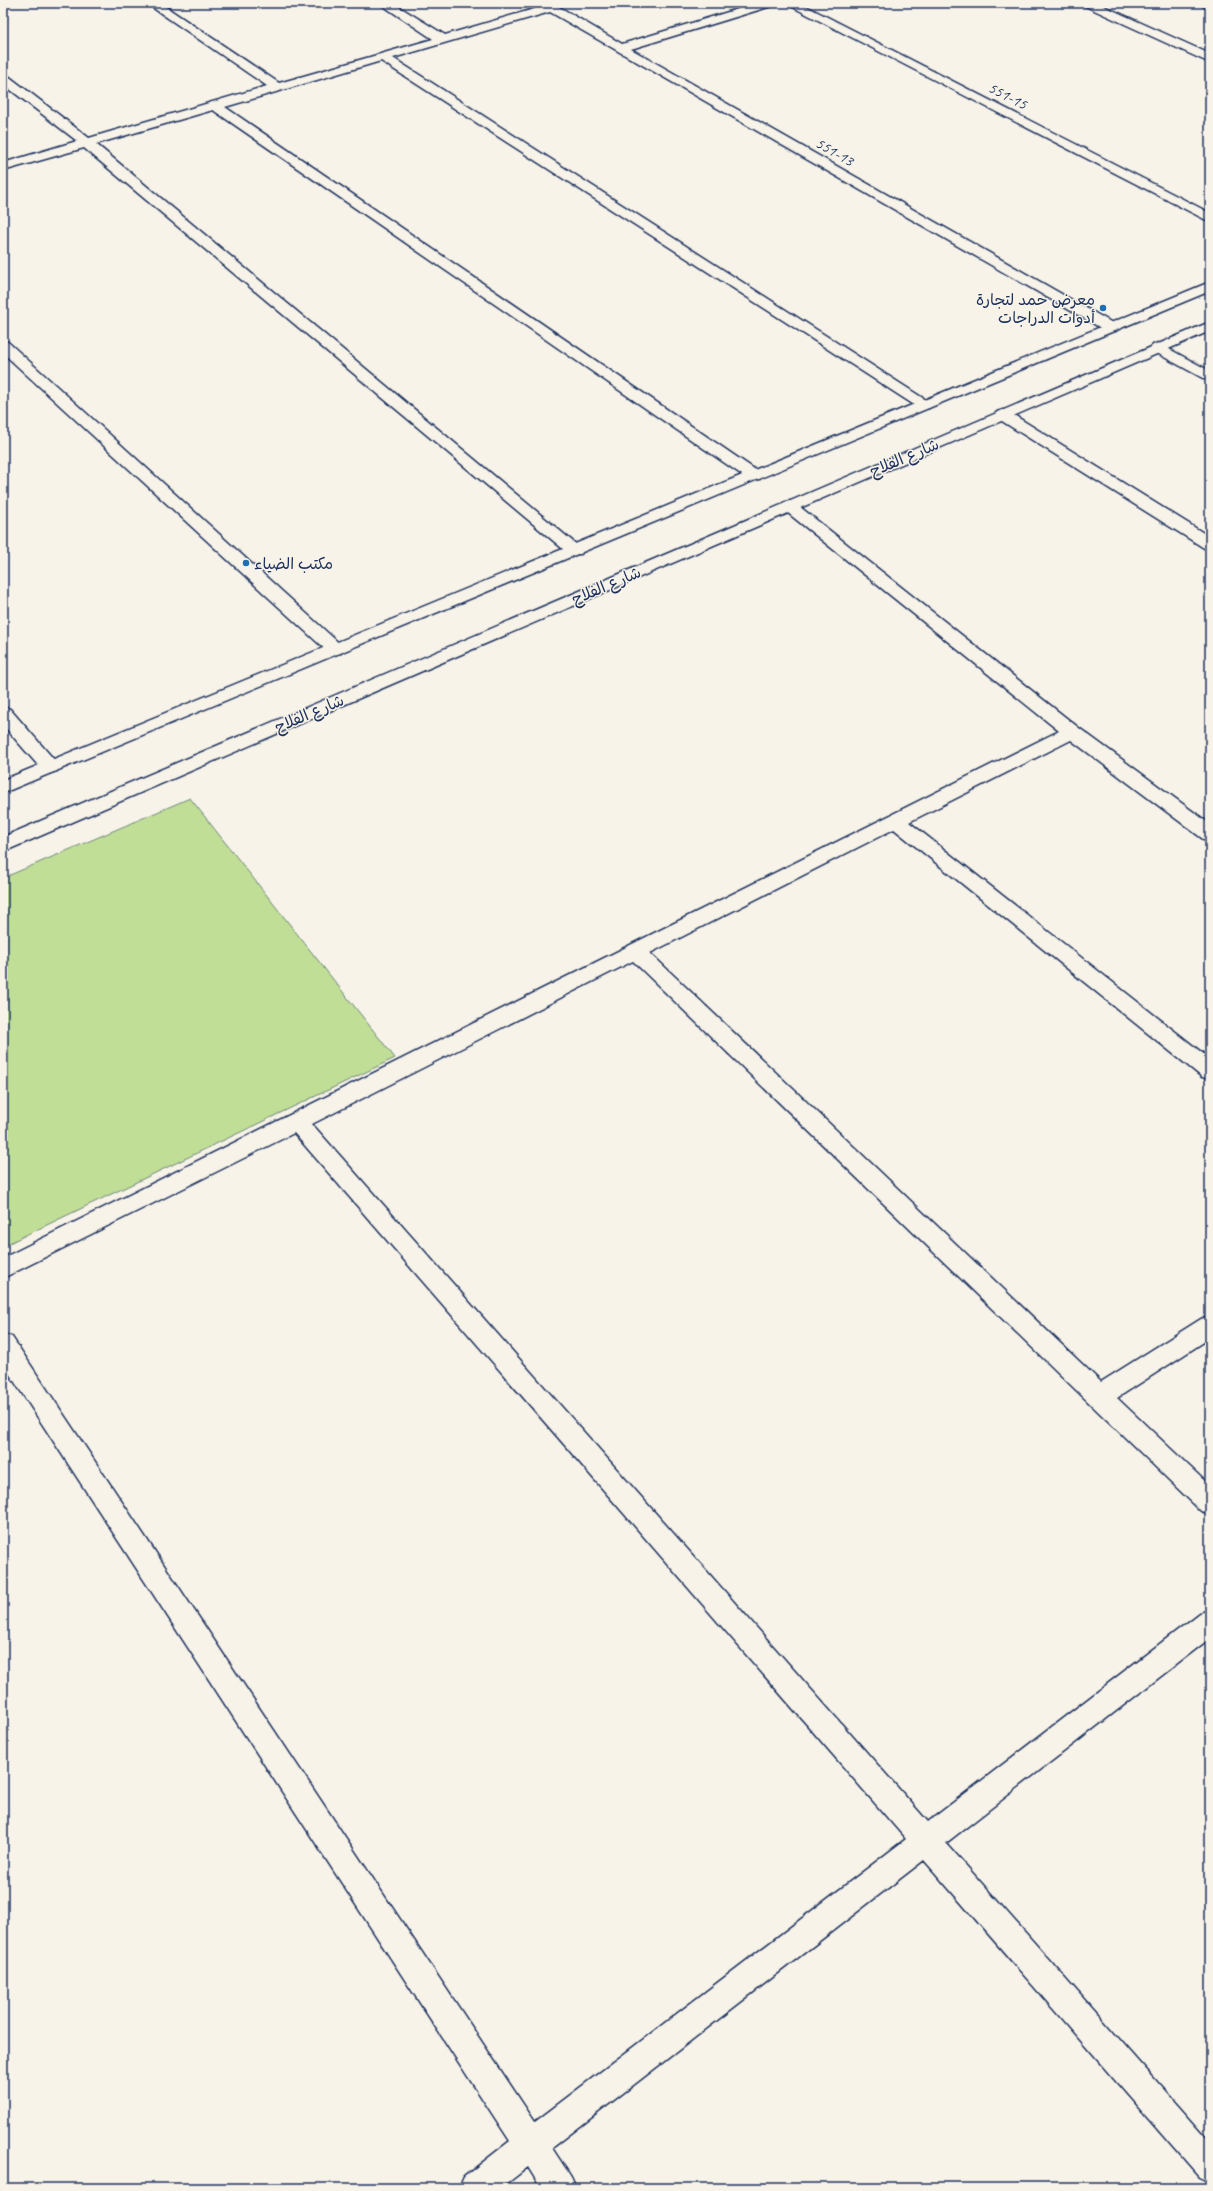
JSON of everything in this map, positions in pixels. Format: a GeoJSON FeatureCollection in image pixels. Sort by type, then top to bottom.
{"type":"FeatureCollection","features":[{"type":"Feature","properties":{"kind":"street"},"geometry":{"type":"LineString","coordinates":[[152,3],[278,88]]}},
{"type":"Feature","properties":{"kind":"street"},"geometry":{"type":"LineString","coordinates":[[385,3],[444,40]]}},
{"type":"Feature","properties":{"kind":"street"},"geometry":{"type":"LineString","coordinates":[[620,48],[771,3]]}},
{"type":"Feature","properties":{"kind":"street","name":"551-15"},"geometry":{"type":"LineString","coordinates":[[791,3],[1210,218]]}},
{"type":"Feature","properties":{"kind":"street"},"geometry":{"type":"LineString","coordinates":[[1087,3],[1210,59]]}},
{"type":"Feature","properties":{"kind":"street"},"geometry":{"type":"LineString","coordinates":[[1204,3],[1210,6]]}},
{"type":"Feature","properties":{"kind":"street"},"geometry":{"type":"LineString","coordinates":[[3,167],[444,40],[547,6]]}},
{"type":"Feature","properties":{"kind":"street","name":"551-13"},"geometry":{"type":"LineString","coordinates":[[547,6],[1111,328]]}},
{"type":"Feature","properties":{"kind":"street"},"geometry":{"type":"LineString","coordinates":[[383,57],[924,405]]}},
{"type":"Feature","properties":{"kind":"street"},"geometry":{"type":"LineString","coordinates":[[3,78],[86,143],[575,550]]}},
{"type":"Feature","properties":{"kind":"street"},"geometry":{"type":"LineString","coordinates":[[215,106],[754,476]]}},
{"type":"Feature","properties":{"kind":"street"},"geometry":{"type":"LineString","coordinates":[[3,787],[1210,286]]}},
{"type":"Feature","properties":{"kind":"street","name":"شارع الفلاح"},"geometry":{"type":"LineString","coordinates":[[3,845],[1210,326]]}},
{"type":"Feature","properties":{"kind":"street"},"geometry":{"type":"LineString","coordinates":[[3,345],[335,649]]}},
{"type":"Feature","properties":{"kind":"street"},"geometry":{"type":"LineString","coordinates":[[1158,348],[1210,377]]}},
{"type":"Feature","properties":{"kind":"street"},"geometry":{"type":"LineString","coordinates":[[1003,415],[1210,544]]}},
{"type":"Feature","properties":{"kind":"street"},"geometry":{"type":"LineString","coordinates":[[789,506],[1072,732],[1210,834]]}},
{"type":"Feature","properties":{"kind":"street"},"geometry":{"type":"LineString","coordinates":[[3,712],[50,767]]}},
{"type":"Feature","properties":{"kind":"street"},"geometry":{"type":"LineString","coordinates":[[3,1269],[1072,732]]}},
{"type":"Feature","properties":{"kind":"street"},"geometry":{"type":"LineString","coordinates":[[896,821],[1210,1071]]}},
{"type":"Feature","properties":{"kind":"street"},"geometry":{"type":"LineString","coordinates":[[635,952],[1210,1503]]}},
{"type":"Feature","properties":{"kind":"street"},"geometry":{"type":"LineString","coordinates":[[297,1121],[1210,2166]]}},
{"type":"Feature","properties":{"kind":"street"},"geometry":{"type":"LineString","coordinates":[[1099,1396],[1210,1326]]}},
{"type":"Feature","properties":{"kind":"street"},"geometry":{"type":"LineString","coordinates":[[3,1344],[560,2188]]}},
{"type":"Feature","properties":{"kind":"street"},"geometry":{"type":"LineString","coordinates":[[475,2188],[1210,1622]]}},
{"type":"Feature","properties":{"kind":"green space"},"geometry":{"type":"Polygon","coordinates":[[[190,798],[395,1058],[3,1246],[3,878],[190,798]]]}},
{"type":"Feature","properties":{"kind":"place","name":"معرض حمد لتجارة أدوات الدراجات"},"geometry":{"type":"Point","coordinates":[1103,308]}},
{"type":"Feature","properties":{"kind":"place","name":"مكتب الضياء"},"geometry":{"type":"Point","coordinates":[246,563]}}]}
